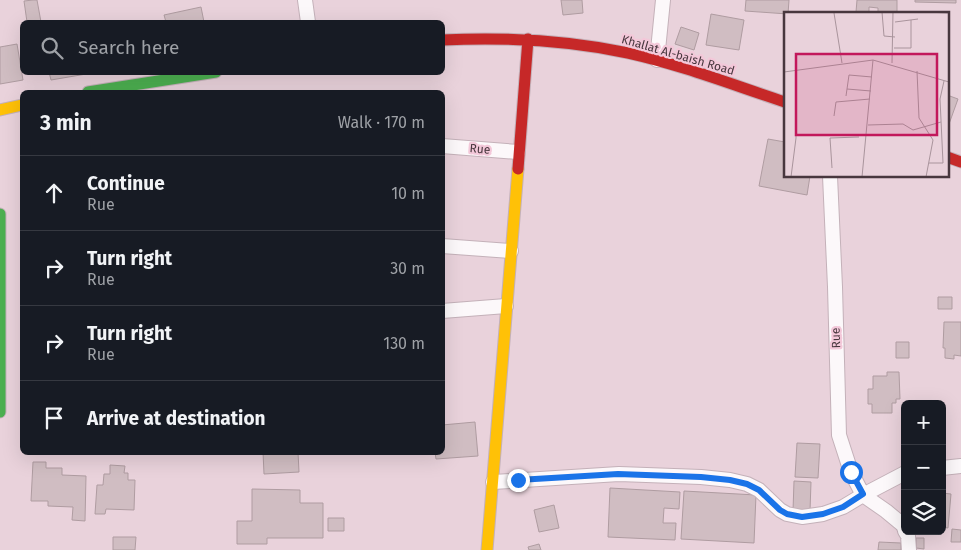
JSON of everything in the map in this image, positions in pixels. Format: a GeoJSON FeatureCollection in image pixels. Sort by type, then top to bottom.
{"type":"FeatureCollection","features":[{"type":"Feature","properties":{"kind":"street"},"geometry":{"type":"LineString","coordinates":[[305,0],[308,20]]}},
{"type":"Feature","properties":{"kind":"street"},"geometry":{"type":"LineString","coordinates":[[657,60],[663,0]]}},
{"type":"Feature","properties":{"kind":"street","name":"Khallat Al-baish Road"},"geometry":{"type":"LineString","coordinates":[[445,40],[498,38],[579,44],[657,60],[784,102]]}},
{"type":"Feature","properties":{"kind":"street"},"geometry":{"type":"LineString","coordinates":[[487,550],[528,39]]}},
{"type":"Feature","properties":{"kind":"street"},"geometry":{"type":"LineString","coordinates":[[101,90],[197,75]]}},
{"type":"Feature","properties":{"kind":"street"},"geometry":{"type":"LineString","coordinates":[[0,110],[20,105]]}},
{"type":"Feature","properties":{"kind":"street","name":"Rue"},"geometry":{"type":"LineString","coordinates":[[445,146],[518,152]]}},
{"type":"Feature","properties":{"kind":"street"},"geometry":{"type":"LineString","coordinates":[[948,157],[961,162]]}},
{"type":"Feature","properties":{"kind":"street","name":"Rue"},"geometry":{"type":"LineString","coordinates":[[830,178],[839,435],[851,472],[863,494]]}},
{"type":"Feature","properties":{"kind":"street"},"geometry":{"type":"LineString","coordinates":[[0,214],[0,412]]}},
{"type":"Feature","properties":{"kind":"street"},"geometry":{"type":"LineString","coordinates":[[445,246],[510,252]]}},
{"type":"Feature","properties":{"kind":"street"},"geometry":{"type":"LineString","coordinates":[[445,311],[506,306]]}},
{"type":"Feature","properties":{"kind":"street"},"geometry":{"type":"LineString","coordinates":[[946,468],[961,466]]}},
{"type":"Feature","properties":{"kind":"street"},"geometry":{"type":"LineString","coordinates":[[493,482],[618,474],[730,480],[747,484],[759,490],[780,510],[787,514],[802,517],[823,514],[843,507],[901,474]]}},
{"type":"Feature","properties":{"kind":"street"},"geometry":{"type":"LineString","coordinates":[[863,494],[901,523]]}},
{"type":"Feature","properties":{"kind":"street"},"geometry":{"type":"LineString","coordinates":[[907,535],[909,550]]}},
{"type":"Feature","properties":{"kind":"building"},"geometry":{"type":"Polygon","coordinates":[[[37,0],[41,20],[27,20],[24,1],[37,0]]]}},
{"type":"Feature","properties":{"kind":"building"},"geometry":{"type":"Polygon","coordinates":[[[561,0],[582,0],[583,13],[563,15],[561,0]]]}},
{"type":"Feature","properties":{"kind":"building"},"geometry":{"type":"Polygon","coordinates":[[[746,0],[789,0],[788,12],[784,12],[784,14],[745,11],[746,0]]]}},
{"type":"Feature","properties":{"kind":"building"},"geometry":{"type":"Polygon","coordinates":[[[857,0],[897,0],[897,12],[878,12],[878,8],[869,7],[869,12],[856,12],[857,0]]]}},
{"type":"Feature","properties":{"kind":"building"},"geometry":{"type":"Polygon","coordinates":[[[915,0],[956,0],[956,3],[915,2],[915,0]]]}},
{"type":"Feature","properties":{"kind":"building"},"geometry":{"type":"Polygon","coordinates":[[[201,7],[204,20],[165,20],[164,15],[201,7]]]}},
{"type":"Feature","properties":{"kind":"building"},"geometry":{"type":"Polygon","coordinates":[[[711,14],[744,20],[739,50],[706,45],[711,14]]]}},
{"type":"Feature","properties":{"kind":"building"},"geometry":{"type":"Polygon","coordinates":[[[681,27],[699,33],[694,50],[675,44],[681,27]]]}},
{"type":"Feature","properties":{"kind":"building"},"geometry":{"type":"Polygon","coordinates":[[[17,44],[20,75],[22,75],[23,80],[0,84],[0,47],[17,44]]]}},
{"type":"Feature","properties":{"kind":"building"},"geometry":{"type":"Polygon","coordinates":[[[50,75],[80,75],[51,80],[50,75]]]}},
{"type":"Feature","properties":{"kind":"building"},"geometry":{"type":"Polygon","coordinates":[[[948,95],[958,99],[948,124],[948,95]]]}},
{"type":"Feature","properties":{"kind":"building"},"geometry":{"type":"Polygon","coordinates":[[[768,139],[784,142],[784,178],[810,178],[807,195],[759,186],[768,139]]]}},
{"type":"Feature","properties":{"kind":"building"},"geometry":{"type":"Polygon","coordinates":[[[938,297],[952,297],[952,309],[938,309],[938,297]]]}},
{"type":"Feature","properties":{"kind":"building"},"geometry":{"type":"Polygon","coordinates":[[[944,322],[961,322],[961,356],[954,355],[954,359],[945,358],[945,348],[943,348],[944,322]]]}},
{"type":"Feature","properties":{"kind":"building"},"geometry":{"type":"Polygon","coordinates":[[[896,342],[909,342],[909,358],[896,358],[896,342]]]}},
{"type":"Feature","properties":{"kind":"building"},"geometry":{"type":"Polygon","coordinates":[[[887,372],[899,372],[900,399],[896,399],[896,403],[892,403],[892,413],[872,413],[872,404],[868,404],[868,389],[873,389],[873,376],[887,376],[887,372]]]}},
{"type":"Feature","properties":{"kind":"building"},"geometry":{"type":"Polygon","coordinates":[[[475,422],[478,456],[436,459],[435,455],[445,455],[445,425],[475,422]]]}},
{"type":"Feature","properties":{"kind":"building"},"geometry":{"type":"Polygon","coordinates":[[[797,443],[820,444],[818,478],[795,477],[797,443]]]}},
{"type":"Feature","properties":{"kind":"building"},"geometry":{"type":"Polygon","coordinates":[[[263,455],[298,455],[299,472],[264,474],[263,455]]]}},
{"type":"Feature","properties":{"kind":"building"},"geometry":{"type":"Polygon","coordinates":[[[33,462],[46,462],[46,468],[62,468],[62,475],[86,476],[85,521],[72,520],[73,507],[48,506],[48,501],[31,501],[33,462]]]}},
{"type":"Feature","properties":{"kind":"building"},"geometry":{"type":"Polygon","coordinates":[[[110,465],[125,466],[124,473],[128,473],[128,480],[135,480],[134,510],[106,509],[105,514],[95,514],[97,485],[103,485],[104,474],[110,474],[110,465]]]}},
{"type":"Feature","properties":{"kind":"building"},"geometry":{"type":"Polygon","coordinates":[[[794,481],[811,482],[810,511],[793,511],[794,481]]]}},
{"type":"Feature","properties":{"kind":"building"},"geometry":{"type":"Polygon","coordinates":[[[610,488],[680,492],[679,509],[664,508],[663,523],[676,523],[675,540],[608,537],[610,488]]]}},
{"type":"Feature","properties":{"kind":"building"},"geometry":{"type":"Polygon","coordinates":[[[252,489],[300,490],[300,503],[323,503],[323,538],[267,538],[267,544],[237,544],[237,521],[252,521],[252,489]]]}},
{"type":"Feature","properties":{"kind":"building"},"geometry":{"type":"Polygon","coordinates":[[[684,491],[756,495],[754,543],[681,539],[684,491]]]}},
{"type":"Feature","properties":{"kind":"building"},"geometry":{"type":"Polygon","coordinates":[[[946,493],[951,494],[948,528],[946,528],[946,493]]]}},
{"type":"Feature","properties":{"kind":"building"},"geometry":{"type":"Polygon","coordinates":[[[554,505],[559,528],[539,532],[534,510],[554,505]]]}},
{"type":"Feature","properties":{"kind":"building"},"geometry":{"type":"Polygon","coordinates":[[[328,518],[344,518],[344,531],[328,531],[328,518]]]}},
{"type":"Feature","properties":{"kind":"building"},"geometry":{"type":"Polygon","coordinates":[[[952,529],[961,530],[961,542],[951,542],[952,529]]]}},
{"type":"Feature","properties":{"kind":"building"},"geometry":{"type":"Polygon","coordinates":[[[113,537],[136,537],[135,550],[113,550],[113,537]]]}},
{"type":"Feature","properties":{"kind":"building"},"geometry":{"type":"Polygon","coordinates":[[[916,538],[924,538],[924,549],[916,548],[916,538]]]}},
{"type":"Feature","properties":{"kind":"building"},"geometry":{"type":"Polygon","coordinates":[[[879,542],[901,543],[901,550],[878,550],[879,542]]]}},
{"type":"Feature","properties":{"kind":"building"},"geometry":{"type":"Polygon","coordinates":[[[539,544],[541,550],[529,550],[528,547],[539,544]]]}},
{"type":"Feature","properties":{"kind":"traffic: fast"},"geometry":{"type":"LineString","coordinates":[[101,90],[197,75]]}},
{"type":"Feature","properties":{"kind":"traffic: fast"},"geometry":{"type":"LineString","coordinates":[[0,214],[0,412]]}},
{"type":"Feature","properties":{"kind":"traffic: slow"},"geometry":{"type":"LineString","coordinates":[[0,110],[20,105]]}},
{"type":"Feature","properties":{"kind":"traffic: slow"},"geometry":{"type":"LineString","coordinates":[[487,550],[518,169]]}},
{"type":"Feature","properties":{"kind":"traffic: jam"},"geometry":{"type":"LineString","coordinates":[[518,169],[528,39]]}},
{"type":"Feature","properties":{"kind":"traffic: jam"},"geometry":{"type":"LineString","coordinates":[[445,40],[535,40],[582,45],[628,53],[668,63],[784,102]]}},
{"type":"Feature","properties":{"kind":"traffic: jam"},"geometry":{"type":"LineString","coordinates":[[948,157],[961,162]]}},
{"type":"Feature","properties":{"kind":"route"},"geometry":{"type":"LineString","coordinates":[[518,480],[618,474],[730,480],[747,484],[759,490],[780,510],[787,514],[802,517],[823,514],[843,507],[863,494],[851,472]]}}]}
